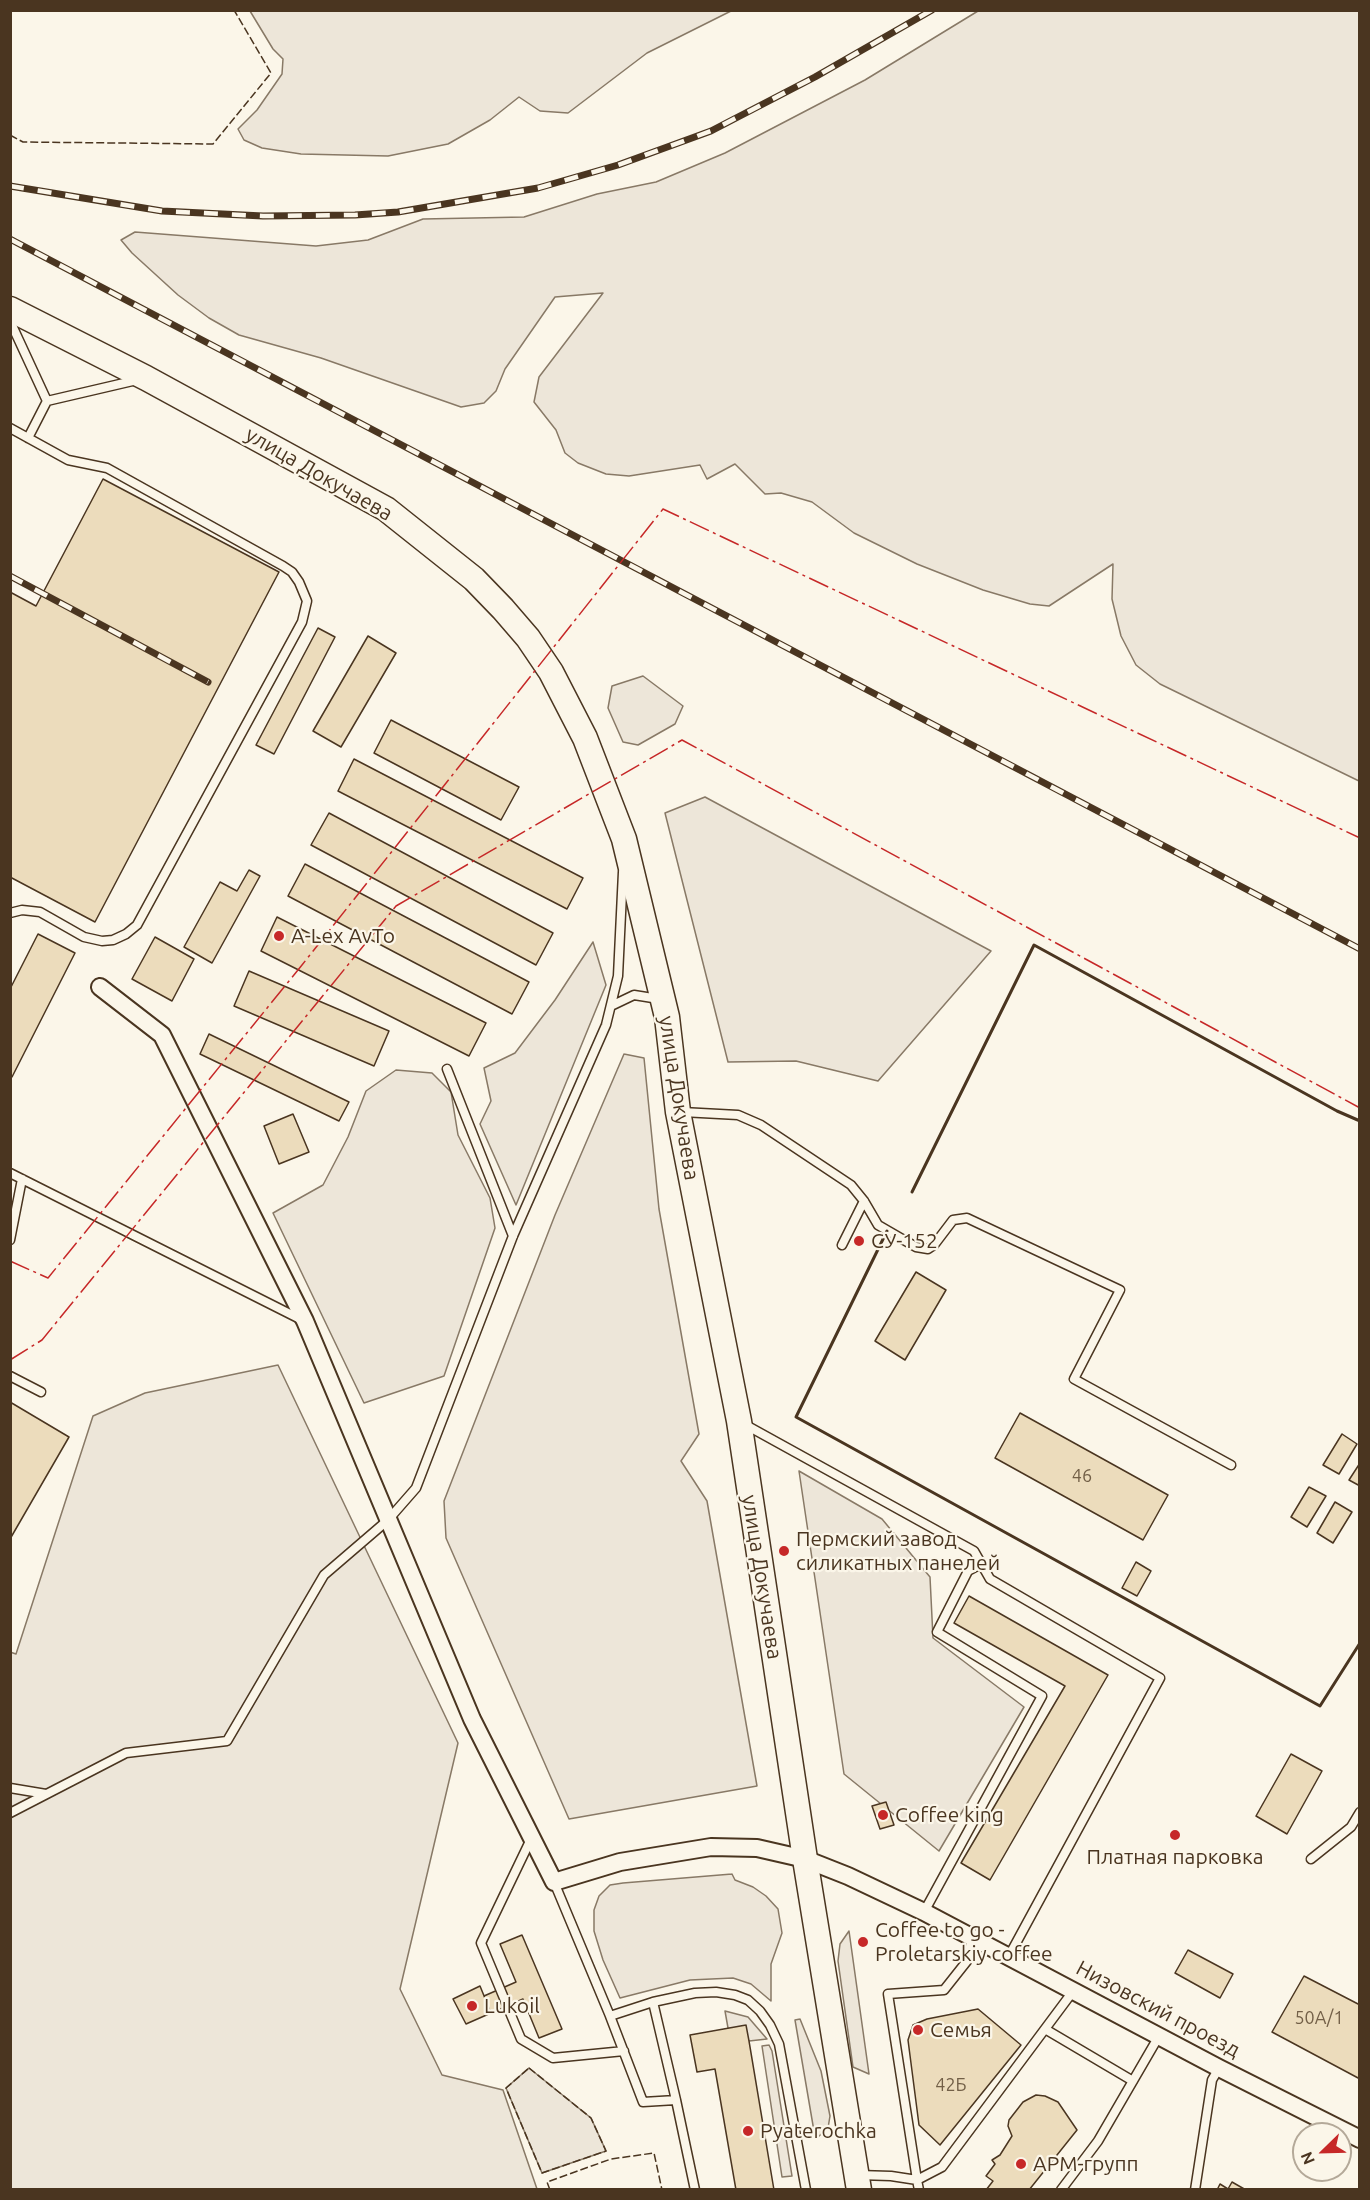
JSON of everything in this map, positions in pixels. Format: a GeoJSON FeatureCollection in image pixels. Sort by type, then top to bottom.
{"type":"FeatureCollection","features":[{"type":"Feature","properties":{"kind":"main road","name":"улица Докучаева"},"geometry":{"type":"LineString","coordinates":[[10,309],[146,378],[386,509],[474,579],[503,609],[528,638],[551,672],[585,738],[624,838],[667,1017],[678,1112],[739,1421],[805,1859],[858,2182]]}},
{"type":"Feature","properties":{"kind":"street"},"geometry":{"type":"LineString","coordinates":[[100,987],[162,1035],[305,1321],[472,1719],[554,1882]]}},
{"type":"Feature","properties":{"kind":"street","name":"Низовский проезд"},"geometry":{"type":"LineString","coordinates":[[554,1882],[620,1862],[711,1847],[757,1848],[805,1859],[848,1876],[924,1912],[1219,2068],[1359,2139]]}},
{"type":"Feature","properties":{"kind":"lane"},"geometry":{"type":"LineString","coordinates":[[10,321],[47,401]]}},
{"type":"Feature","properties":{"kind":"lane"},"geometry":{"type":"LineString","coordinates":[[28,438],[47,401],[146,378]]}},
{"type":"Feature","properties":{"kind":"lane"},"geometry":{"type":"LineString","coordinates":[[10,428],[68,460],[108,468],[283,566],[292,572],[299,582],[307,601],[302,622],[137,925],[126,934],[113,940],[102,941],[84,937],[40,912],[22,909],[10,913]]}},
{"type":"Feature","properties":{"kind":"lane"},"geometry":{"type":"LineString","coordinates":[[10,1813],[126,1753],[227,1741],[324,1575],[388,1520],[416,1488],[513,1236],[606,1025],[618,976],[624,838]]}},
{"type":"Feature","properties":{"kind":"lane"},"geometry":{"type":"LineString","coordinates":[[610,1006],[634,995],[663,999]]}},
{"type":"Feature","properties":{"kind":"lane"},"geometry":{"type":"LineString","coordinates":[[447,1069],[513,1236]]}},
{"type":"Feature","properties":{"kind":"lane"},"geometry":{"type":"LineString","coordinates":[[678,1112],[727,1113],[751,1119],[851,1185],[864,1201],[878,1225],[916,1247],[928,1249],[934,1245],[953,1220],[967,1218],[1120,1290],[1074,1379],[1231,1465]]}},
{"type":"Feature","properties":{"kind":"lane"},"geometry":{"type":"LineString","coordinates":[[10,1173],[305,1321]]}},
{"type":"Feature","properties":{"kind":"lane"},"geometry":{"type":"LineString","coordinates":[[10,1240],[22,1179]]}},
{"type":"Feature","properties":{"kind":"lane"},"geometry":{"type":"LineString","coordinates":[[842,1245],[864,1201]]}},
{"type":"Feature","properties":{"kind":"lane"},"geometry":{"type":"LineString","coordinates":[[10,1376],[41,1392]]}},
{"type":"Feature","properties":{"kind":"lane"},"geometry":{"type":"LineString","coordinates":[[739,1421],[974,1551],[990,1579],[1160,1678],[1010,1956]]}},
{"type":"Feature","properties":{"kind":"lane"},"geometry":{"type":"LineString","coordinates":[[924,1912],[1042,1696],[937,1632],[968,1571],[981,1564]]}},
{"type":"Feature","properties":{"kind":"lane"},"geometry":{"type":"LineString","coordinates":[[10,1788],[47,1794]]}},
{"type":"Feature","properties":{"kind":"lane"},"geometry":{"type":"LineString","coordinates":[[1311,1859],[1351,1827],[1359,1812]]}},
{"type":"Feature","properties":{"kind":"lane"},"geometry":{"type":"LineString","coordinates":[[531,1838],[481,1943],[521,2039],[553,2058],[624,2051]]}},
{"type":"Feature","properties":{"kind":"lane"},"geometry":{"type":"LineString","coordinates":[[554,1882],[643,2102],[676,2100]]}},
{"type":"Feature","properties":{"kind":"lane"},"geometry":{"type":"LineString","coordinates":[[919,2190],[888,1994],[944,1990],[967,1961],[973,1937]]}},
{"type":"Feature","properties":{"kind":"lane"},"geometry":{"type":"LineString","coordinates":[[858,2182],[917,2180],[942,2167],[1074,1990]]}},
{"type":"Feature","properties":{"kind":"lane"},"geometry":{"type":"LineString","coordinates":[[610,2016],[653,2002],[695,1993],[716,1992],[748,2000],[770,2025],[779,2044],[806,2190]]}},
{"type":"Feature","properties":{"kind":"lane"},"geometry":{"type":"LineString","coordinates":[[653,2002],[695,2190]]}},
{"type":"Feature","properties":{"kind":"lane"},"geometry":{"type":"LineString","coordinates":[[1045,2029],[1133,2081]]}},
{"type":"Feature","properties":{"kind":"lane"},"geometry":{"type":"LineString","coordinates":[[1061,2190],[1098,2141],[1160,2035]]}},
{"type":"Feature","properties":{"kind":"lane"},"geometry":{"type":"LineString","coordinates":[[1194,2190],[1212,2080],[1219,2068]]}},
{"type":"Feature","properties":{"kind":"shaded area"},"geometry":{"type":"Polygon","coordinates":[[[250,11],[731,11],[647,53],[568,113],[540,111],[519,97],[490,120],[448,144],[388,156],[301,154],[262,148],[244,140],[238,129],[257,110],[282,74],[283,59],[273,49],[250,11]]]}},
{"type":"Feature","properties":{"kind":"shaded area"},"geometry":{"type":"Polygon","coordinates":[[[978,11],[1359,11],[1359,781],[1160,684],[1136,665],[1121,636],[1112,599],[1113,564],[1049,606],[1030,604],[983,590],[917,564],[854,533],[812,502],[781,493],[765,494],[735,464],[707,479],[700,465],[629,476],[606,474],[578,463],[565,453],[556,430],[534,402],[539,377],[603,293],[555,297],[505,369],[496,391],[484,403],[461,407],[321,358],[239,335],[209,318],[178,295],[121,240],[135,232],[316,246],[368,240],[423,219],[524,217],[597,194],[656,182],[725,153],[865,80],[978,11]]]}},
{"type":"Feature","properties":{"kind":"shaded area"},"geometry":{"type":"Polygon","coordinates":[[[643,676],[683,706],[675,724],[638,745],[623,742],[608,708],[612,686],[643,676]]]}},
{"type":"Feature","properties":{"kind":"shaded area"},"geometry":{"type":"Polygon","coordinates":[[[705,797],[991,951],[878,1081],[796,1061],[728,1062],[665,813],[705,797]]]}},
{"type":"Feature","properties":{"kind":"shaded area"},"geometry":{"type":"Polygon","coordinates":[[[593,942],[606,985],[516,1205],[480,1124],[491,1101],[484,1068],[515,1053],[555,1000],[593,942]]]}},
{"type":"Feature","properties":{"kind":"shaded area"},"geometry":{"type":"Polygon","coordinates":[[[624,1054],[644,1058],[659,1209],[699,1434],[681,1461],[707,1501],[757,1786],[569,1819],[446,1538],[444,1501],[555,1215],[624,1054]]]}},
{"type":"Feature","properties":{"kind":"shaded area"},"geometry":{"type":"Polygon","coordinates":[[[396,1070],[432,1073],[451,1092],[458,1135],[490,1198],[495,1228],[444,1376],[364,1403],[273,1213],[323,1185],[348,1137],[366,1091],[396,1070]]]}},
{"type":"Feature","properties":{"kind":"shaded area"},"geometry":{"type":"Polygon","coordinates":[[[278,1365],[458,1743],[400,1989],[442,2075],[503,2090],[537,2189],[11,2189],[10,1652],[16,1654],[93,1416],[145,1393],[278,1365]]]}},
{"type":"Feature","properties":{"kind":"shaded area"},"geometry":{"type":"Polygon","coordinates":[[[799,1471],[882,1519],[930,1577],[933,1638],[1024,1707],[939,1851],[844,1774],[799,1471]]]}},
{"type":"Feature","properties":{"kind":"shaded area"},"geometry":{"type":"Polygon","coordinates":[[[732,1874],[735,1880],[753,1887],[766,1896],[778,1909],[782,1933],[771,1964],[771,2001],[751,1984],[733,1978],[690,1980],[620,1998],[603,1960],[594,1931],[594,1910],[599,1896],[610,1885],[732,1874]]]}},
{"type":"Feature","properties":{"kind":"shaded area"},"geometry":{"type":"Polygon","coordinates":[[[849,1931],[869,2074],[853,2067],[838,1961],[840,1944],[849,1931]]]}},
{"type":"Feature","properties":{"kind":"shaded area"},"geometry":{"type":"Polygon","coordinates":[[[725,2011],[748,2017],[767,2039],[749,2041],[728,2028],[725,2011]]]}},
{"type":"Feature","properties":{"kind":"shaded area"},"geometry":{"type":"Polygon","coordinates":[[[800,2019],[821,2071],[830,2116],[828,2128],[818,2137],[815,2137],[795,2020],[800,2019]]]}},
{"type":"Feature","properties":{"kind":"shaded area"},"geometry":{"type":"Polygon","coordinates":[[[769,2045],[772,2051],[792,2176],[782,2177],[762,2046],[769,2045]]]}},
{"type":"Feature","properties":{"kind":"shaded area"},"geometry":{"type":"Polygon","coordinates":[[[529,2068],[591,2118],[606,2151],[542,2173],[506,2088],[529,2068]]]}},
{"type":"Feature","properties":{"kind":"building"},"geometry":{"type":"Polygon","coordinates":[[[103,479],[279,572],[95,922],[10,877],[10,592],[36,606],[103,479]]]}},
{"type":"Feature","properties":{"kind":"building"},"geometry":{"type":"Polygon","coordinates":[[[318,628],[335,637],[274,754],[256,745],[318,628]]]}},
{"type":"Feature","properties":{"kind":"building"},"geometry":{"type":"Polygon","coordinates":[[[368,636],[396,653],[341,747],[313,731],[368,636]]]}},
{"type":"Feature","properties":{"kind":"building"},"geometry":{"type":"Polygon","coordinates":[[[391,720],[519,787],[501,820],[374,753],[391,720]]]}},
{"type":"Feature","properties":{"kind":"building"},"geometry":{"type":"Polygon","coordinates":[[[354,759],[583,878],[567,909],[338,791],[354,759]]]}},
{"type":"Feature","properties":{"kind":"building"},"geometry":{"type":"Polygon","coordinates":[[[329,813],[553,933],[536,965],[311,845],[329,813]]]}},
{"type":"Feature","properties":{"kind":"building"},"geometry":{"type":"Polygon","coordinates":[[[305,864],[529,982],[512,1014],[288,896],[305,864]]]}},
{"type":"Feature","properties":{"kind":"building"},"geometry":{"type":"Polygon","coordinates":[[[249,870],[260,876],[212,963],[184,947],[220,882],[237,891],[249,870]]]}},
{"type":"Feature","properties":{"kind":"building"},"geometry":{"type":"Polygon","coordinates":[[[277,917],[486,1023],[469,1056],[261,951],[277,917]]]}},
{"type":"Feature","properties":{"kind":"building"},"geometry":{"type":"Polygon","coordinates":[[[38,934],[75,953],[12,1077],[10,1076],[10,989],[38,934]]]}},
{"type":"Feature","properties":{"kind":"building"},"geometry":{"type":"Polygon","coordinates":[[[155,937],[194,959],[172,1001],[132,979],[155,937]]]}},
{"type":"Feature","properties":{"kind":"building"},"geometry":{"type":"Polygon","coordinates":[[[249,971],[389,1031],[374,1066],[234,1006],[249,971]]]}},
{"type":"Feature","properties":{"kind":"building"},"geometry":{"type":"Polygon","coordinates":[[[209,1034],[349,1102],[339,1121],[200,1054],[209,1034]]]}},
{"type":"Feature","properties":{"kind":"building"},"geometry":{"type":"Polygon","coordinates":[[[293,1114],[309,1152],[279,1164],[264,1126],[293,1114]]]}},
{"type":"Feature","properties":{"kind":"building"},"geometry":{"type":"Polygon","coordinates":[[[916,1272],[946,1290],[905,1360],[875,1341],[916,1272]]]}},
{"type":"Feature","properties":{"kind":"building"},"geometry":{"type":"Polygon","coordinates":[[[10,1402],[69,1437],[10,1539],[10,1402]]]}},
{"type":"Feature","properties":{"kind":"building"},"geometry":{"type":"Polygon","coordinates":[[[1020,1413],[1168,1495],[1143,1540],[995,1458],[1020,1413]]]}},
{"type":"Feature","properties":{"kind":"building"},"geometry":{"type":"Polygon","coordinates":[[[1342,1434],[1357,1444],[1339,1474],[1323,1465],[1342,1434]]]}},
{"type":"Feature","properties":{"kind":"building"},"geometry":{"type":"Polygon","coordinates":[[[1360,1463],[1360,1486],[1349,1480],[1360,1463]]]}},
{"type":"Feature","properties":{"kind":"building"},"geometry":{"type":"Polygon","coordinates":[[[1309,1487],[1326,1496],[1307,1527],[1291,1517],[1309,1487]]]}},
{"type":"Feature","properties":{"kind":"building"},"geometry":{"type":"Polygon","coordinates":[[[1335,1502],[1352,1512],[1333,1543],[1317,1533],[1335,1502]]]}},
{"type":"Feature","properties":{"kind":"building"},"geometry":{"type":"Polygon","coordinates":[[[1136,1562],[1151,1571],[1137,1596],[1122,1588],[1136,1562]]]}},
{"type":"Feature","properties":{"kind":"building"},"geometry":{"type":"Polygon","coordinates":[[[969,1596],[1108,1675],[990,1880],[961,1863],[1065,1686],[954,1623],[969,1596]]]}},
{"type":"Feature","properties":{"kind":"building"},"geometry":{"type":"Polygon","coordinates":[[[1291,1754],[1322,1771],[1287,1834],[1256,1816],[1291,1754]]]}},
{"type":"Feature","properties":{"kind":"building","name":"Coffee king"},"geometry":{"type":"Polygon","coordinates":[[[886,1802],[894,1825],[880,1829],[872,1806],[886,1802]]]}},
{"type":"Feature","properties":{"kind":"building"},"geometry":{"type":"Polygon","coordinates":[[[522,1935],[562,2029],[539,2038],[523,1999],[491,2013],[484,1996],[516,1982],[500,1944],[522,1935]]]}},
{"type":"Feature","properties":{"kind":"building"},"geometry":{"type":"Polygon","coordinates":[[[1188,1950],[1233,1974],[1220,1998],[1175,1973],[1188,1950]]]}},
{"type":"Feature","properties":{"kind":"building"},"geometry":{"type":"Polygon","coordinates":[[[1304,1976],[1360,2005],[1360,2079],[1272,2032],[1304,1976]]]}},
{"type":"Feature","properties":{"kind":"building","name":"Lukoil"},"geometry":{"type":"Polygon","coordinates":[[[480,1986],[491,2013],[466,2024],[453,1999],[480,1986]]]}},
{"type":"Feature","properties":{"kind":"building"},"geometry":{"type":"Polygon","coordinates":[[[978,2009],[1021,2045],[940,2145],[919,2125],[908,2040],[913,2025],[927,2019],[978,2009]]]}},
{"type":"Feature","properties":{"kind":"building"},"geometry":{"type":"Polygon","coordinates":[[[746,2025],[774,2190],[736,2190],[715,2069],[697,2072],[690,2035],[746,2025]]]}},
{"type":"Feature","properties":{"kind":"building"},"geometry":{"type":"Polygon","coordinates":[[[1036,2095],[1058,2102],[1077,2130],[1029,2190],[986,2190],[993,2181],[986,2176],[995,2164],[992,2160],[1000,2155],[1012,2136],[1008,2126],[1009,2120],[1023,2102],[1036,2095]]]}},
{"type":"Feature","properties":{"kind":"building"},"geometry":{"type":"Polygon","coordinates":[[[1232,2182],[1246,2190],[1217,2190],[1220,2184],[1228,2189],[1232,2182]]]}},
{"type":"Feature","properties":{"kind":"railway"},"geometry":{"type":"LineString","coordinates":[[10,186],[162,211],[263,216],[398,212],[538,188],[618,165],[711,131],[815,77],[932,10]]}},
{"type":"Feature","properties":{"kind":"railway"},"geometry":{"type":"LineString","coordinates":[[10,239],[1360,949]]}},
{"type":"Feature","properties":{"kind":"railway"},"geometry":{"type":"LineString","coordinates":[[10,576],[208,682]]}},
{"type":"Feature","properties":{"kind":"fence"},"geometry":{"type":"LineString","coordinates":[[10,135],[23,142],[213,144],[271,73],[234,10]]}},
{"type":"Feature","properties":{"kind":"fence"},"geometry":{"type":"LineString","coordinates":[[529,2068],[591,2118],[606,2151],[542,2173],[506,2088],[529,2068]]}},
{"type":"Feature","properties":{"kind":"fence"},"geometry":{"type":"LineString","coordinates":[[550,2190],[547,2182],[611,2159],[654,2153],[662,2190]]}},
{"type":"Feature","properties":{"kind":"wall"},"geometry":{"type":"LineString","coordinates":[[912,1192],[1034,945],[1337,1111],[1360,1121]]}},
{"type":"Feature","properties":{"kind":"wall"},"geometry":{"type":"LineString","coordinates":[[887,1231],[796,1417],[1320,1706],[1360,1643]]}},
{"type":"Feature","properties":{"kind":"power"},"geometry":{"type":"LineString","coordinates":[[10,1261],[48,1278],[302,965],[663,509],[1360,838]]}},
{"type":"Feature","properties":{"kind":"power"},"geometry":{"type":"LineString","coordinates":[[10,1360],[42,1340],[396,906],[682,740],[1360,1108]]}},
{"type":"Feature","properties":{"kind":"place","name":"A-Lex AvTo"},"geometry":{"type":"Point","coordinates":[279,936]}},
{"type":"Feature","properties":{"kind":"place","name":"СУ-152"},"geometry":{"type":"Point","coordinates":[859,1241]}},
{"type":"Feature","properties":{"kind":"place","name":"Пермский завод силикатных панелей"},"geometry":{"type":"Point","coordinates":[784,1551]}},
{"type":"Feature","properties":{"kind":"place","name":"Coffee king"},"geometry":{"type":"Point","coordinates":[883,1815]}},
{"type":"Feature","properties":{"kind":"place","name":"Платная парковка"},"geometry":{"type":"Point","coordinates":[1175,1835]}},
{"type":"Feature","properties":{"kind":"place","name":"Coffee to go - Proletarskiy coffee"},"geometry":{"type":"Point","coordinates":[863,1942]}},
{"type":"Feature","properties":{"kind":"place","name":"Lukoil"},"geometry":{"type":"Point","coordinates":[472,2006]}},
{"type":"Feature","properties":{"kind":"place","name":"Семья"},"geometry":{"type":"Point","coordinates":[918,2030]}},
{"type":"Feature","properties":{"kind":"place","name":"Pyaterochka"},"geometry":{"type":"Point","coordinates":[748,2131]}},
{"type":"Feature","properties":{"kind":"place","name":"АРМ-групп"},"geometry":{"type":"Point","coordinates":[1021,2164]}}]}
